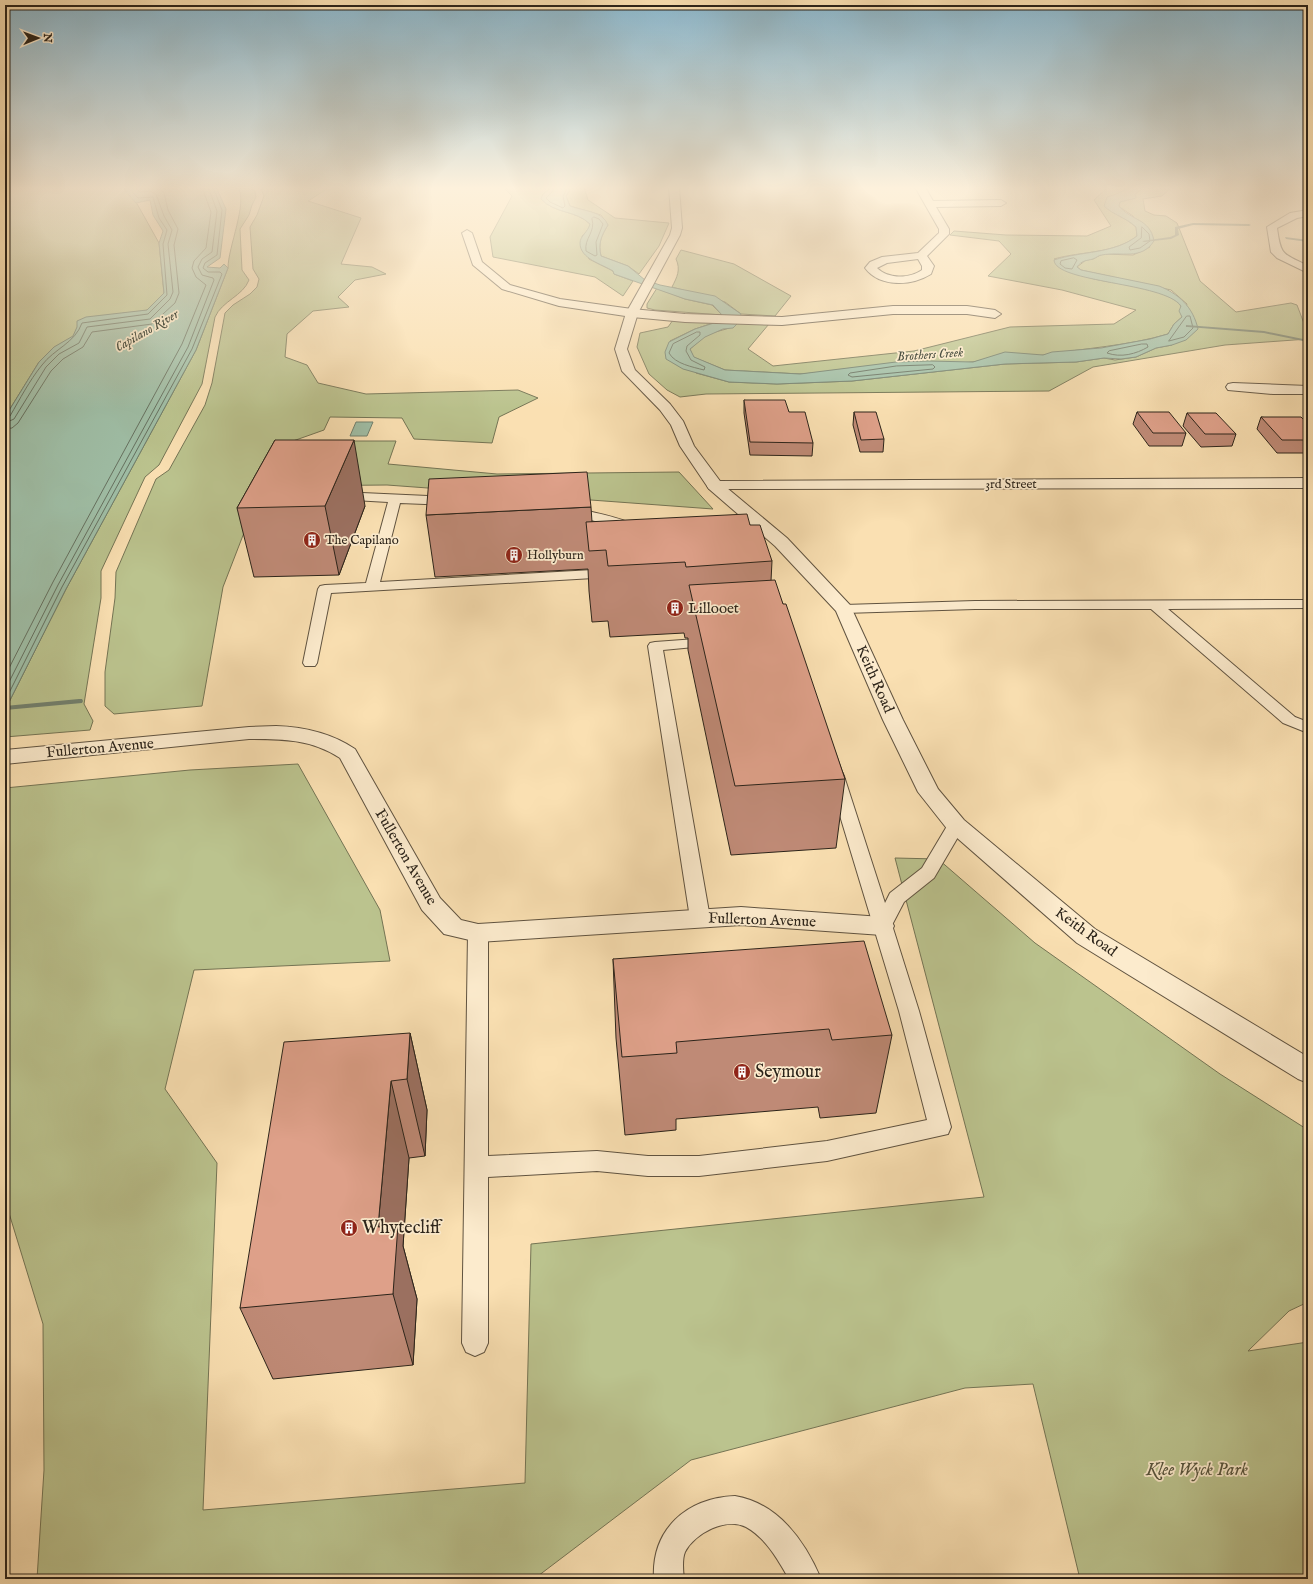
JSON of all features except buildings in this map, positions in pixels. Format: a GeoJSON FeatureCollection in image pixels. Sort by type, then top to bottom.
{"type":"FeatureCollection","features":[{"type":"Feature","properties":{"kind":"street"},"geometry":{"type":"LineString","coordinates":[[477,261],[506,288],[559,302],[632,313],[685,318],[782,321],[894,310],[967,310],[995,314]]}},
{"type":"Feature","properties":{"kind":"street","name":"Keith Road"},"geometry":{"type":"LineString","coordinates":[[662,261],[632,313],[621,349],[630,371],[665,407],[678,424],[687,446],[715,486],[782,542],[844,609],[893,720],[929,792],[956,825],[978,846],[1086,936],[1308,1071]]}},
{"type":"Feature","properties":{"kind":"street"},"geometry":{"type":"LineString","coordinates":[[1290,261],[1308,270]]}},
{"type":"Feature","properties":{"kind":"street"},"geometry":{"type":"LineString","coordinates":[[1233,387],[1273,390],[1308,390]]}},
{"type":"Feature","properties":{"kind":"street","name":"3rd Street"},"geometry":{"type":"LineString","coordinates":[[715,486],[1308,483]]}},
{"type":"Feature","properties":{"kind":"street","name":"Fullerton Avenue"},"geometry":{"type":"LineString","coordinates":[[5,757],[171,742],[249,733],[289,732],[307,734],[338,746],[348,754],[431,904],[453,928],[478,933],[741,916],[882,926]]}},
{"type":"Feature","properties":{"kind":"lane"},"geometry":{"type":"LineString","coordinates":[[331,496],[462,501]]}},
{"type":"Feature","properties":{"kind":"lane"},"geometry":{"type":"LineString","coordinates":[[372,586],[396,499]]}},
{"type":"Feature","properties":{"kind":"lane"},"geometry":{"type":"LineString","coordinates":[[555,508],[616,522],[643,533]]}},
{"type":"Feature","properties":{"kind":"lane"},"geometry":{"type":"LineString","coordinates":[[310,663],[325,589],[620,573]]}},
{"type":"Feature","properties":{"kind":"lane"},"geometry":{"type":"LineString","coordinates":[[1154,604],[1289,720],[1308,728]]}},
{"type":"Feature","properties":{"kind":"lane"},"geometry":{"type":"LineString","coordinates":[[844,609],[975,605],[1308,604]]}},
{"type":"Feature","properties":{"kind":"lane"},"geometry":{"type":"LineString","coordinates":[[700,918],[655,646],[724,641]]}},
{"type":"Feature","properties":{"kind":"lane"},"geometry":{"type":"LineString","coordinates":[[477,1167],[597,1161],[648,1166],[699,1166],[827,1151],[940,1127],[909,1011],[830,759]]}},
{"type":"Feature","properties":{"kind":"lane"},"geometry":{"type":"LineString","coordinates":[[882,926],[897,898],[928,873],[956,825]]}},
{"type":"Feature","properties":{"kind":"lane"},"geometry":{"type":"LineString","coordinates":[[475,1343],[478,933]]}},
{"type":"Feature","properties":{"kind":"lane"},"geometry":{"type":"LineString","coordinates":[[669,1579],[668,1565],[673,1543],[691,1523],[710,1515],[726,1511],[745,1512],[770,1527],[800,1568],[806,1579]]}},
{"type":"Feature","properties":{"kind":"green space"},"geometry":{"type":"Polygon","coordinates":[[[5,261],[161,261],[164,293],[147,310],[39,362],[5,417],[5,261]]]}},
{"type":"Feature","properties":{"kind":"green space"},"geometry":{"type":"Polygon","coordinates":[[[229,261],[242,261],[242,270],[249,280],[242,290],[218,311],[215,317],[202,384],[159,465],[145,477],[101,571],[101,598],[84,704],[93,721],[90,730],[5,737],[5,710],[66,589],[196,350],[228,268],[229,261]]]}},
{"type":"Feature","properties":{"kind":"green space"},"geometry":{"type":"Polygon","coordinates":[[[252,261],[342,261],[341,264],[372,267],[386,274],[355,280],[338,297],[349,307],[313,311],[287,334],[285,357],[307,365],[318,383],[366,394],[518,390],[538,398],[499,417],[492,443],[414,439],[402,418],[330,417],[324,430],[293,441],[396,441],[388,464],[497,474],[679,472],[713,509],[387,485],[278,486],[247,525],[223,587],[202,706],[114,714],[105,706],[105,672],[115,598],[116,572],[156,479],[169,470],[205,405],[212,383],[225,313],[257,287],[259,279],[253,269],[252,261]]]}},
{"type":"Feature","properties":{"kind":"green space"},"geometry":{"type":"Polygon","coordinates":[[[513,261],[593,261],[613,271],[614,274],[633,281],[623,296],[595,277],[513,261]]]}},
{"type":"Feature","properties":{"kind":"green space"},"geometry":{"type":"Polygon","coordinates":[[[614,261],[648,261],[639,274],[628,266],[614,261]]]}},
{"type":"Feature","properties":{"kind":"green space"},"geometry":{"type":"Polygon","coordinates":[[[676,261],[722,261],[734,264],[791,296],[775,316],[741,314],[725,302],[672,287],[677,277],[676,261]]]}},
{"type":"Feature","properties":{"kind":"green space"},"geometry":{"type":"Polygon","coordinates":[[[1004,261],[1057,261],[1087,277],[1149,289],[1171,297],[1180,305],[1182,317],[1174,324],[1168,334],[1122,344],[1042,355],[1028,355],[973,362],[800,374],[725,370],[693,357],[690,349],[705,336],[727,329],[738,322],[769,324],[748,349],[773,366],[914,351],[1010,327],[1114,324],[1136,310],[1062,290],[988,276],[1004,261]]]}},
{"type":"Feature","properties":{"kind":"green space"},"geometry":{"type":"Polygon","coordinates":[[[1085,261],[1192,261],[1200,281],[1236,312],[1291,303],[1297,305],[1308,334],[1308,339],[1225,345],[1093,367],[1049,391],[706,394],[680,397],[667,390],[649,374],[637,347],[640,333],[668,327],[673,320],[716,322],[695,329],[670,341],[696,373],[729,382],[777,384],[852,381],[1005,364],[1076,362],[1104,358],[1115,360],[1136,357],[1156,348],[1172,345],[1187,304],[1171,290],[1081,270],[1077,267],[1085,261]]]}},
{"type":"Feature","properties":{"kind":"green space"},"geometry":{"type":"Polygon","coordinates":[[[657,288],[685,299],[712,305],[722,315],[655,310],[647,308],[647,304],[657,288]]]}},
{"type":"Feature","properties":{"kind":"green space","name":"Klee Wyck Park"},"geometry":{"type":"Polygon","coordinates":[[[298,764],[380,910],[390,961],[194,970],[165,1089],[217,1163],[203,1510],[525,1483],[531,1244],[984,1197],[895,858],[938,859],[1035,943],[1220,1074],[1308,1130],[1308,1302],[1289,1311],[1248,1351],[1308,1342],[1308,1579],[1080,1579],[1033,1384],[965,1388],[691,1460],[534,1579],[37,1579],[44,1470],[43,1324],[5,1200],[5,788],[190,770],[298,764]]]}},
{"type":"Feature","properties":{"kind":"water","name":"Capilano River"},"geometry":{"type":"Polygon","coordinates":[[[161,261],[216,261],[207,267],[220,268],[224,264],[228,268],[196,350],[66,589],[5,710],[5,417],[39,362],[54,347],[73,336],[77,327],[77,321],[86,317],[147,310],[164,293],[161,261]]]}},
{"type":"Feature","properties":{"kind":"water"},"geometry":{"type":"Polygon","coordinates":[[[594,261],[614,261],[628,266],[645,280],[660,285],[715,296],[741,314],[737,324],[733,328],[723,329],[705,337],[690,349],[694,357],[725,370],[800,374],[896,362],[973,362],[1005,352],[1043,355],[1052,352],[1101,348],[1150,339],[1168,334],[1174,324],[1182,317],[1179,311],[1181,306],[1171,298],[1134,287],[1072,274],[1059,268],[1055,261],[1086,261],[1082,262],[1077,267],[1081,270],[1159,286],[1166,289],[1179,297],[1189,308],[1196,321],[1198,329],[1186,340],[1172,345],[1156,348],[1136,357],[1121,359],[1104,358],[1076,362],[1005,364],[852,381],[777,384],[729,382],[683,369],[666,359],[665,352],[669,342],[695,329],[717,322],[722,315],[713,305],[685,299],[614,274],[613,271],[594,261]]]}},
{"type":"Feature","properties":{"kind":"water"},"geometry":{"type":"Polygon","coordinates":[[[356,422],[373,422],[367,436],[350,436],[356,422]]]}},
{"type":"Feature","properties":{"kind":"waterway"},"geometry":{"type":"LineString","coordinates":[[1188,326],[1264,332],[1308,341]]}},
{"type":"Feature","properties":{"kind":"waterway"},"geometry":{"type":"LineString","coordinates":[[5,708],[79,701]]}},
{"type":"Feature","properties":{"kind":"place","name":"The Capilano"},"geometry":{"type":"Point","coordinates":[312,540]}},
{"type":"Feature","properties":{"kind":"place","name":"Hollyburn"},"geometry":{"type":"Point","coordinates":[514,555]}},
{"type":"Feature","properties":{"kind":"place","name":"Lillooet"},"geometry":{"type":"Point","coordinates":[675,608]}},
{"type":"Feature","properties":{"kind":"place","name":"Seymour"},"geometry":{"type":"Point","coordinates":[742,1072]}},
{"type":"Feature","properties":{"kind":"place","name":"Whytecliff"},"geometry":{"type":"Point","coordinates":[349,1228]}},
{"type":"Feature","properties":{"kind":"water label","name":"Brothers Creek"},"geometry":{"type":"Point","coordinates":[930,355]}}]}
